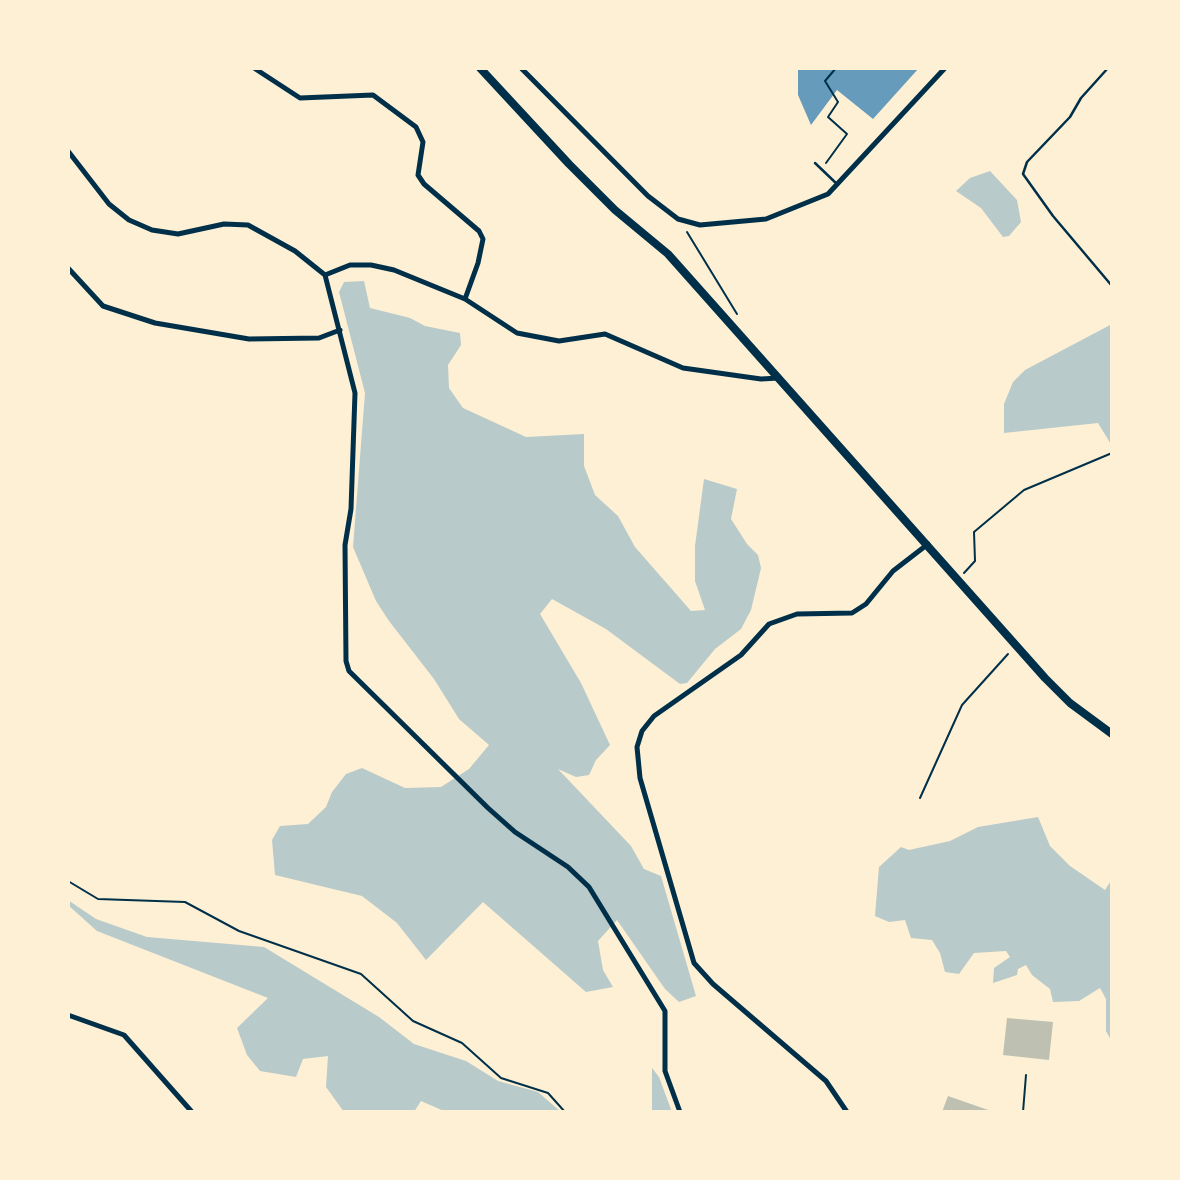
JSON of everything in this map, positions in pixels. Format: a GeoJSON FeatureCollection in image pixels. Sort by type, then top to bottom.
{"type":"FeatureCollection","features":[{"type":"Feature","properties":{"kind":"main road"},"geometry":{"type":"LineString","coordinates":[[481,68],[597,191],[668,254],[1070,703],[1112,734]]}},
{"type":"Feature","properties":{"kind":"street"},"geometry":{"type":"LineString","coordinates":[[254,68],[300,98],[373,95],[416,127],[423,142],[418,175],[479,231],[482,239],[478,263],[465,299]]}},
{"type":"Feature","properties":{"kind":"street"},"geometry":{"type":"LineString","coordinates":[[521,68],[648,196],[684,221],[700,225],[766,219],[828,194],[945,68]]}},
{"type":"Feature","properties":{"kind":"street"},"geometry":{"type":"LineString","coordinates":[[68,151],[109,204],[129,220],[152,230],[178,234],[224,224],[248,225],[295,251],[325,275],[355,393],[351,509],[345,545],[346,660],[349,671],[514,832],[568,867],[589,887],[665,1011],[665,1071],[680,1112]]}},
{"type":"Feature","properties":{"kind":"street"},"geometry":{"type":"LineString","coordinates":[[325,275],[349,265],[371,265],[430,282],[465,299],[517,333],[559,341],[605,334],[683,368],[761,379],[779,378]]}},
{"type":"Feature","properties":{"kind":"street"},"geometry":{"type":"LineString","coordinates":[[68,268],[103,306],[155,323],[248,339],[319,338],[340,330]]}},
{"type":"Feature","properties":{"kind":"street"},"geometry":{"type":"LineString","coordinates":[[846,1111],[826,1081],[713,984],[694,963],[640,778],[637,747],[642,730],[654,716],[741,655],[769,624],[797,614],[852,613],[866,604],[893,571],[929,544]]}},
{"type":"Feature","properties":{"kind":"street"},"geometry":{"type":"LineString","coordinates":[[68,1015],[124,1035],[192,1112]]}},
{"type":"Feature","properties":{"kind":"lane"},"geometry":{"type":"LineString","coordinates":[[1108,68],[1081,99],[1070,117],[1027,162],[1023,174],[1053,216],[1112,286]]}},
{"type":"Feature","properties":{"kind":"lane"},"geometry":{"type":"LineString","coordinates":[[815,163],[838,185]]}},
{"type":"Feature","properties":{"kind":"path"},"geometry":{"type":"LineString","coordinates":[[821,169],[847,134],[828,117],[838,102],[825,81],[836,68]]}},
{"type":"Feature","properties":{"kind":"path"},"geometry":{"type":"LineString","coordinates":[[684,221],[687,234],[737,313],[731,325]]}},
{"type":"Feature","properties":{"kind":"path"},"geometry":{"type":"LineString","coordinates":[[959,580],[975,561],[974,531],[1024,490],[1112,453]]}},
{"type":"Feature","properties":{"kind":"path"},"geometry":{"type":"LineString","coordinates":[[920,798],[962,705],[1016,645]]}},
{"type":"Feature","properties":{"kind":"path"},"geometry":{"type":"LineString","coordinates":[[68,881],[98,899],[185,902],[239,931],[361,974],[413,1021],[462,1043],[501,1079],[548,1093],[565,1112]]}},
{"type":"Feature","properties":{"kind":"path"},"geometry":{"type":"LineString","coordinates":[[1023,1112],[1026,1075]]}},
{"type":"Feature","properties":{"kind":"shaded area"},"geometry":{"type":"Polygon","coordinates":[[[990,171],[1017,200],[1021,222],[1009,236],[1003,237],[981,208],[956,191],[970,178],[990,171]]]}},
{"type":"Feature","properties":{"kind":"shaded area"},"geometry":{"type":"Polygon","coordinates":[[[364,281],[370,308],[410,318],[425,326],[460,333],[461,345],[448,365],[449,388],[463,408],[526,437],[584,434],[584,466],[595,495],[618,516],[635,547],[691,611],[705,610],[695,581],[695,546],[704,479],[737,489],[731,519],[747,544],[758,555],[761,568],[751,610],[741,629],[715,649],[687,683],[680,684],[606,629],[552,599],[540,614],[581,683],[610,745],[596,760],[589,775],[576,777],[558,769],[631,846],[644,869],[661,876],[696,996],[679,1002],[665,989],[617,920],[598,941],[603,970],[613,987],[586,992],[483,902],[426,960],[397,923],[362,896],[275,875],[272,840],[280,826],[308,824],[326,807],[332,792],[346,774],[362,768],[405,788],[441,787],[469,769],[489,745],[459,719],[434,679],[389,621],[376,601],[353,547],[365,393],[339,292],[344,282],[364,281]]]}},
{"type":"Feature","properties":{"kind":"shaded area"},"geometry":{"type":"Polygon","coordinates":[[[1112,324],[1112,446],[1098,423],[1004,433],[1004,404],[1013,382],[1025,370],[1112,324]]]}},
{"type":"Feature","properties":{"kind":"shaded area"},"geometry":{"type":"Polygon","coordinates":[[[1038,817],[1050,846],[1070,866],[1105,890],[1112,879],[1112,1042],[1106,1031],[1106,999],[1100,988],[1079,1001],[1053,1002],[1050,989],[1032,975],[1026,965],[1018,969],[1017,975],[993,983],[994,968],[1010,957],[1006,951],[974,953],[959,974],[945,972],[940,953],[932,940],[911,938],[905,920],[889,922],[875,916],[879,867],[901,847],[909,850],[950,841],[978,827],[1038,817]]]}},
{"type":"Feature","properties":{"kind":"shaded area"},"geometry":{"type":"Polygon","coordinates":[[[68,900],[96,919],[147,937],[264,947],[379,1017],[414,1044],[466,1061],[498,1081],[538,1092],[561,1112],[446,1112],[421,1101],[414,1112],[344,1112],[326,1087],[328,1056],[303,1059],[296,1077],[260,1071],[247,1055],[237,1028],[268,998],[97,931],[68,905],[68,900]]]}},
{"type":"Feature","properties":{"kind":"shaded area"},"geometry":{"type":"Polygon","coordinates":[[[652,1068],[659,1077],[672,1112],[652,1112],[652,1068]]]}},
{"type":"Feature","properties":{"kind":"water"},"geometry":{"type":"Polygon","coordinates":[[[798,68],[919,68],[873,119],[837,90],[811,125],[798,95],[798,68]]]}},
{"type":"Feature","properties":{"kind":"building"},"geometry":{"type":"Polygon","coordinates":[[[1007,1018],[1053,1022],[1049,1060],[1003,1055],[1007,1018]]]}},
{"type":"Feature","properties":{"kind":"building"},"geometry":{"type":"Polygon","coordinates":[[[948,1096],[991,1111],[991,1112],[942,1112],[948,1096]]]}}]}
